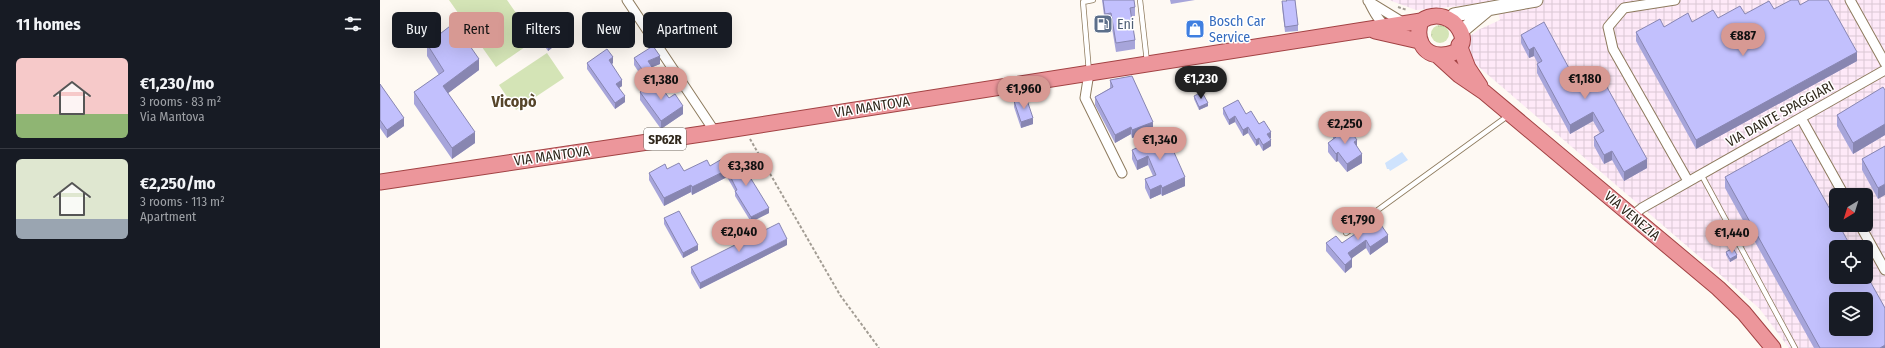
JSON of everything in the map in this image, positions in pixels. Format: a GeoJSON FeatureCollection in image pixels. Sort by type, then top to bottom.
{"type":"FeatureCollection","features":[{"type":"Feature","properties":{"kind":"main road","name":"VIA MANTOVA"},"geometry":{"type":"LineString","coordinates":[[380,182],[715,132],[1421,21],[1430,12],[1436,11],[1449,12],[1454,15],[1536,0]]}},
{"type":"Feature","properties":{"kind":"main road","name":"VIA MANTOVA"},"geometry":{"type":"LineString","coordinates":[[1463,30],[1490,8]]}},
{"type":"Feature","properties":{"kind":"main road"},"geometry":{"type":"LineString","coordinates":[[1437,55],[1450,53],[1460,45],[1463,30],[1458,19],[1454,15]]}},
{"type":"Feature","properties":{"kind":"main road"},"geometry":{"type":"LineString","coordinates":[[1418,40],[1421,21]]}},
{"type":"Feature","properties":{"kind":"main road","name":"VIA MANTOVA"},"geometry":{"type":"LineString","coordinates":[[1364,29],[1418,40],[1426,50],[1437,55]]}},
{"type":"Feature","properties":{"kind":"main road","name":"VIA VENEZIA"},"geometry":{"type":"LineString","coordinates":[[1460,45],[1468,68],[1484,92]]}},
{"type":"Feature","properties":{"kind":"main road","name":"VIA VENEZIA"},"geometry":{"type":"LineString","coordinates":[[1437,55],[1459,76],[1484,92],[1725,295],[1750,320],[1773,348]]}},
{"type":"Feature","properties":{"kind":"street"},"geometry":{"type":"LineString","coordinates":[[627,0],[715,132]]}},
{"type":"Feature","properties":{"kind":"street"},"geometry":{"type":"LineString","coordinates":[[1368,0],[1404,23]]}},
{"type":"Feature","properties":{"kind":"street"},"geometry":{"type":"LineString","coordinates":[[1368,0],[1374,12],[1385,26],[1418,40]]}},
{"type":"Feature","properties":{"kind":"street"},"geometry":{"type":"LineString","coordinates":[[1675,0],[1624,8],[1608,27],[1613,49],[1688,181]]}},
{"type":"Feature","properties":{"kind":"street"},"geometry":{"type":"LineString","coordinates":[[1850,0],[1885,63]]}},
{"type":"Feature","properties":{"kind":"street","name":"VIA DANTE SPAGGIARI"},"geometry":{"type":"LineString","coordinates":[[1632,216],[1642,208],[1688,181],[1885,70]]}},
{"type":"Feature","properties":{"kind":"street"},"geometry":{"type":"LineString","coordinates":[[1089,73],[1085,98],[1122,173]]}},
{"type":"Feature","properties":{"kind":"street"},"geometry":{"type":"LineString","coordinates":[[1801,118],[1840,188]]}},
{"type":"Feature","properties":{"kind":"street"},"geometry":{"type":"LineString","coordinates":[[1864,232],[1885,270]]}},
{"type":"Feature","properties":{"kind":"lane"},"geometry":{"type":"LineString","coordinates":[[1089,73],[1083,2],[1093,0]]}},
{"type":"Feature","properties":{"kind":"lane"},"geometry":{"type":"LineString","coordinates":[[1140,0],[1147,64]]}},
{"type":"Feature","properties":{"kind":"lane"},"geometry":{"type":"LineString","coordinates":[[1346,233],[1510,114]]}},
{"type":"Feature","properties":{"kind":"lane"},"geometry":{"type":"LineString","coordinates":[[1701,174],[1795,348]]}},
{"type":"Feature","properties":{"kind":"path"},"geometry":{"type":"LineString","coordinates":[[743,127],[840,295],[879,348]]}},
{"type":"Feature","properties":{"kind":"shaded area"},"geometry":{"type":"Polygon","coordinates":[[[1389,0],[1885,0],[1885,348],[1789,348],[1759,308],[1473,62],[1462,42],[1478,30],[1500,20],[1496,3],[1416,10],[1389,0]]]}},
{"type":"Feature","properties":{"kind":"green space"},"geometry":{"type":"Polygon","coordinates":[[[449,0],[507,0],[515,12],[512,12],[512,48],[523,48],[496,67],[483,48],[504,48],[504,12],[457,12],[449,0]]]}},
{"type":"Feature","properties":{"kind":"green space"},"geometry":{"type":"Polygon","coordinates":[[[1440,25],[1446,28],[1449,34],[1446,40],[1440,43],[1434,40],[1431,34],[1434,28],[1440,25]]]}},
{"type":"Feature","properties":{"kind":"green space"},"geometry":{"type":"Polygon","coordinates":[[[547,53],[564,78],[516,110],[499,85],[547,53]]]}},
{"type":"Feature","properties":{"kind":"water"},"geometry":{"type":"Polygon","coordinates":[[[1402,152],[1408,160],[1390,171],[1387,169],[1385,163],[1402,152]]]}},
{"type":"Feature","properties":{"kind":"building"},"geometry":{"type":"Polygon","coordinates":[[[1103,0],[1134,0],[1135,7],[1130,8],[1135,40],[1116,43],[1111,13],[1105,14],[1103,0]]]}},
{"type":"Feature","properties":{"kind":"building"},"geometry":{"type":"Polygon","coordinates":[[[1286,0],[1295,0],[1298,25],[1285,27],[1282,1],[1287,1],[1286,0]]]}},
{"type":"Feature","properties":{"kind":"building"},"geometry":{"type":"Polygon","coordinates":[[[1791,0],[1798,0],[1800,5],[1809,0],[1828,0],[1857,52],[1696,140],[1636,32],[1660,19],[1664,27],[1688,13],[1692,22],[1713,10],[1718,18],[1740,6],[1745,14],[1769,1],[1774,9],[1791,0]]]}},
{"type":"Feature","properties":{"kind":"building"},"geometry":{"type":"Polygon","coordinates":[[[1544,22],[1577,83],[1598,71],[1647,159],[1624,172],[1612,151],[1604,155],[1594,137],[1604,131],[1593,112],[1570,125],[1537,64],[1542,61],[1534,47],[1529,50],[1521,35],[1544,22]]]}},
{"type":"Feature","properties":{"kind":"building"},"geometry":{"type":"Polygon","coordinates":[[[449,27],[449,48],[471,48],[479,59],[443,86],[475,132],[452,148],[414,92],[444,71],[430,48],[441,48],[441,33],[449,27]]]}},
{"type":"Feature","properties":{"kind":"building"},"geometry":{"type":"Polygon","coordinates":[[[650,48],[654,48],[660,56],[648,61],[659,78],[652,83],[634,58],[650,48]]]}},
{"type":"Feature","properties":{"kind":"building"},"geometry":{"type":"Polygon","coordinates":[[[607,49],[613,57],[609,60],[622,80],[616,84],[625,96],[615,103],[587,63],[607,49]]]}},
{"type":"Feature","properties":{"kind":"building"},"geometry":{"type":"Polygon","coordinates":[[[1132,76],[1153,122],[1132,130],[1131,127],[1115,135],[1095,97],[1113,87],[1110,80],[1132,76]]]}},
{"type":"Feature","properties":{"kind":"building"},"geometry":{"type":"Polygon","coordinates":[[[656,80],[669,98],[675,94],[683,106],[661,121],[640,92],[656,80]]]}},
{"type":"Feature","properties":{"kind":"building"},"geometry":{"type":"Polygon","coordinates":[[[380,84],[404,118],[387,130],[380,120],[380,84]]]}},
{"type":"Feature","properties":{"kind":"building"},"geometry":{"type":"Polygon","coordinates":[[[1883,87],[1885,90],[1885,124],[1853,143],[1837,115],[1883,87]]]}},
{"type":"Feature","properties":{"kind":"building"},"geometry":{"type":"Polygon","coordinates":[[[1202,92],[1208,103],[1199,107],[1194,96],[1202,92]]]}},
{"type":"Feature","properties":{"kind":"building"},"geometry":{"type":"Polygon","coordinates":[[[1026,97],[1033,118],[1021,122],[1014,101],[1026,97]]]}},
{"type":"Feature","properties":{"kind":"building"},"geometry":{"type":"Polygon","coordinates":[[[1238,100],[1246,114],[1251,111],[1259,124],[1264,121],[1271,132],[1267,134],[1271,140],[1263,145],[1259,138],[1256,140],[1248,127],[1243,130],[1235,116],[1229,120],[1223,108],[1238,100]]]}},
{"type":"Feature","properties":{"kind":"building"},"geometry":{"type":"Polygon","coordinates":[[[1341,126],[1345,132],[1349,129],[1357,140],[1354,142],[1362,154],[1347,164],[1338,152],[1336,154],[1328,143],[1336,137],[1333,132],[1341,126]]]}},
{"type":"Feature","properties":{"kind":"building"},"geometry":{"type":"Polygon","coordinates":[[[1165,132],[1185,177],[1162,188],[1161,185],[1150,190],[1145,179],[1156,175],[1148,156],[1137,161],[1132,150],[1143,145],[1142,143],[1165,132]]]}},
{"type":"Feature","properties":{"kind":"building"},"geometry":{"type":"Polygon","coordinates":[[[1791,140],[1829,208],[1829,232],[1843,232],[1847,240],[1829,240],[1829,284],[1872,284],[1885,308],[1885,345],[1880,348],[1820,348],[1725,177],[1791,140]]]}},
{"type":"Feature","properties":{"kind":"building"},"geometry":{"type":"Polygon","coordinates":[[[1885,146],[1885,184],[1878,188],[1862,159],[1885,146]]]}},
{"type":"Feature","properties":{"kind":"building"},"geometry":{"type":"Polygon","coordinates":[[[741,155],[747,168],[745,169],[769,208],[751,217],[735,191],[737,190],[725,165],[741,155]]]}},
{"type":"Feature","properties":{"kind":"building"},"geometry":{"type":"Polygon","coordinates":[[[722,159],[727,170],[692,187],[691,185],[664,198],[649,173],[665,164],[667,169],[679,163],[684,171],[707,160],[710,166],[722,159]]]}},
{"type":"Feature","properties":{"kind":"building"},"geometry":{"type":"Polygon","coordinates":[[[679,211],[698,245],[683,253],[664,218],[679,211]]]}},
{"type":"Feature","properties":{"kind":"building"},"geometry":{"type":"Polygon","coordinates":[[[1377,219],[1388,235],[1370,247],[1366,240],[1348,253],[1352,259],[1345,265],[1326,243],[1336,236],[1342,243],[1377,219]]]}},
{"type":"Feature","properties":{"kind":"building"},"geometry":{"type":"Polygon","coordinates":[[[779,223],[787,239],[700,283],[691,267],[779,223]]]}},
{"type":"Feature","properties":{"kind":"building"},"geometry":{"type":"Polygon","coordinates":[[[1733,248],[1737,255],[1730,259],[1726,252],[1733,248]]]}},
{"type":"Feature","properties":{"kind":"place","name":"Eni"},"geometry":{"type":"Point","coordinates":[1103,24]}},
{"type":"Feature","properties":{"kind":"place","name":"Bosch Car Service"},"geometry":{"type":"Point","coordinates":[1195,29]}},
{"type":"Feature","properties":{"kind":"district","name":"Vicopò"},"geometry":{"type":"Point","coordinates":[514,101]}}]}
